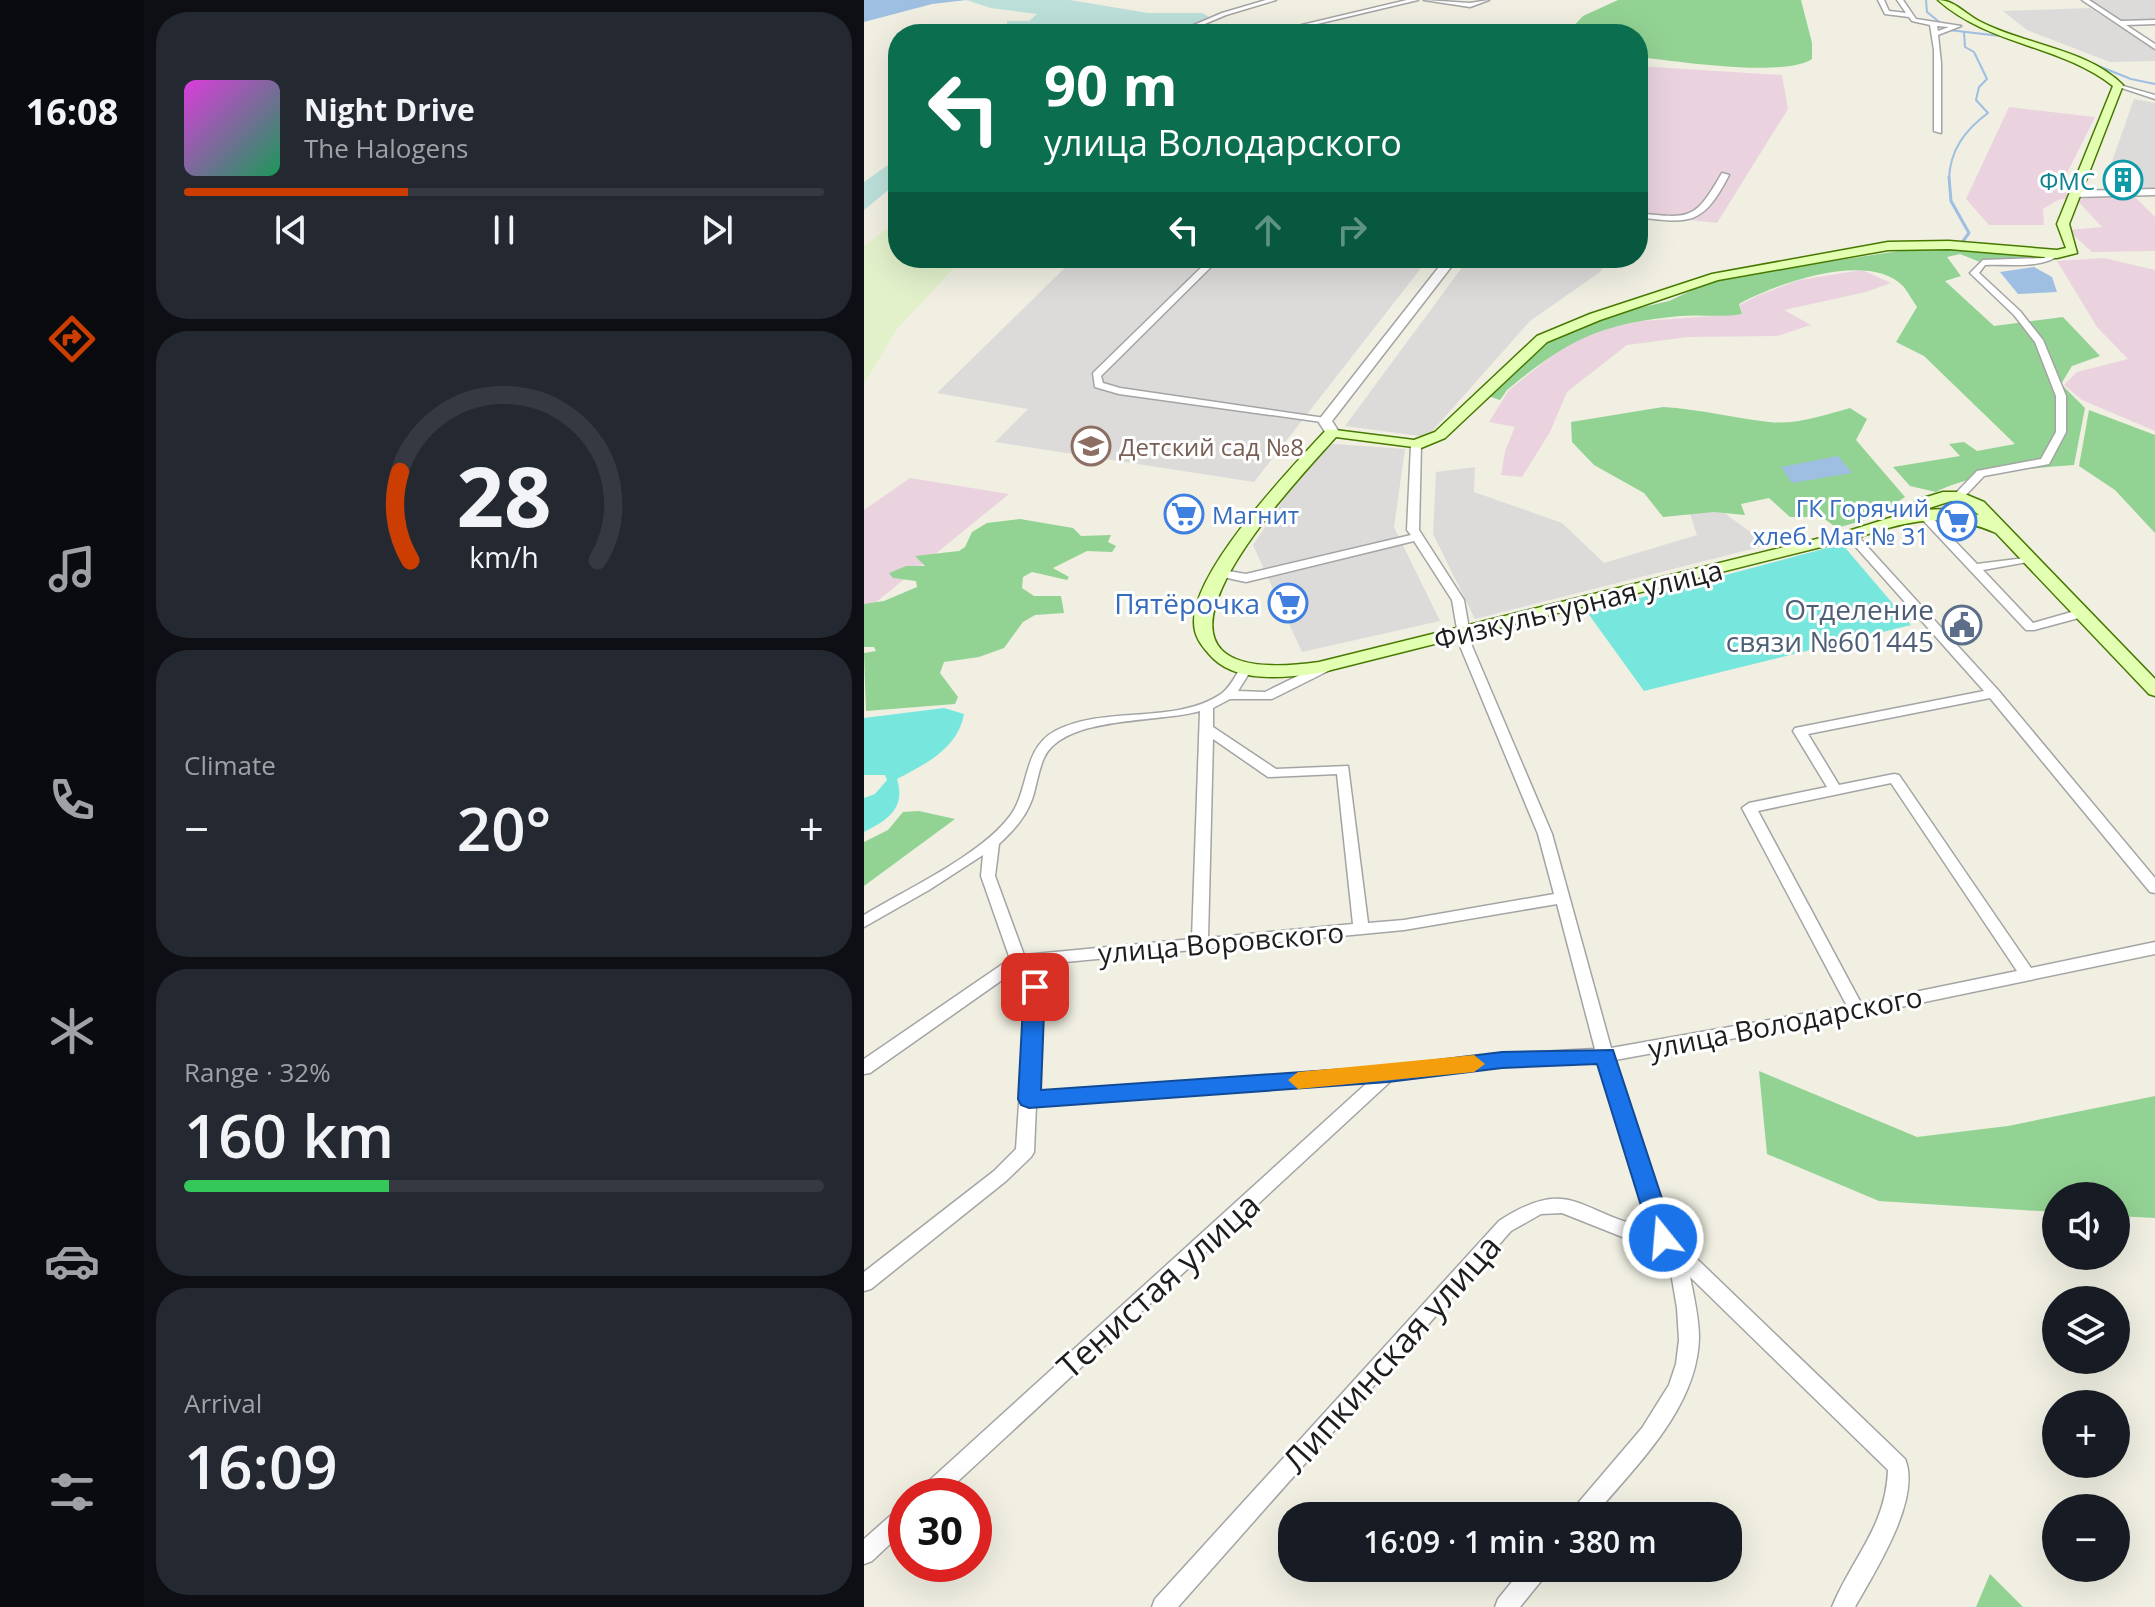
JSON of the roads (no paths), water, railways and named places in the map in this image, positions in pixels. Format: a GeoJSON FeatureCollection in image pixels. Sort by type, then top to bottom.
{"type":"FeatureCollection","features":[{"type":"Feature","properties":{"kind":"main road"},"geometry":{"type":"LineString","coordinates":[[1247,667],[1221,656],[1204,636],[1204,607],[1222,574],[1275,496],[1328,426],[1416,445],[1440,435],[1542,339],[1595,317],[1716,277],[1888,246],[1949,245],[2057,254],[2073,250],[2063,228],[2124,86],[2099,70],[1977,24],[1942,0]]}},
{"type":"Feature","properties":{"kind":"main road","name":"Физкультурная улица"},"geometry":{"type":"LineString","coordinates":[[1247,667],[1284,671],[1326,667],[1851,535],[1916,511],[1940,496],[1959,496]]}},
{"type":"Feature","properties":{"kind":"main road"},"geometry":{"type":"LineString","coordinates":[[1959,496],[1978,513]]}},
{"type":"Feature","properties":{"kind":"main road","name":"Физкультурная улица"},"geometry":{"type":"LineString","coordinates":[[1916,511],[1978,513],[2002,530],[2029,559]]}},
{"type":"Feature","properties":{"kind":"main road"},"geometry":{"type":"LineString","coordinates":[[2029,559],[2155,690]]}},
{"type":"Feature","properties":{"kind":"street"},"geometry":{"type":"LineString","coordinates":[[1200,24],[1273,0]]}},
{"type":"Feature","properties":{"kind":"street"},"geometry":{"type":"LineString","coordinates":[[1311,24],[1415,0]]}},
{"type":"Feature","properties":{"kind":"street"},"geometry":{"type":"LineString","coordinates":[[1427,0],[1470,5],[1486,0]]}},
{"type":"Feature","properties":{"kind":"street"},"geometry":{"type":"LineString","coordinates":[[1881,0],[1887,13],[1909,15]]}},
{"type":"Feature","properties":{"kind":"street"},"geometry":{"type":"LineString","coordinates":[[1900,0],[1914,20],[1958,26],[1977,24]]}},
{"type":"Feature","properties":{"kind":"street"},"geometry":{"type":"LineString","coordinates":[[2085,0],[2155,47]]}},
{"type":"Feature","properties":{"kind":"street"},"geometry":{"type":"LineString","coordinates":[[2119,23],[2155,22]]}},
{"type":"Feature","properties":{"kind":"street"},"geometry":{"type":"LineString","coordinates":[[1933,24],[1940,65],[1935,85],[1938,131]]}},
{"type":"Feature","properties":{"kind":"street"},"geometry":{"type":"LineString","coordinates":[[1936,34],[1958,26]]}},
{"type":"Feature","properties":{"kind":"street"},"geometry":{"type":"LineString","coordinates":[[2124,86],[2155,94]]}},
{"type":"Feature","properties":{"kind":"street"},"geometry":{"type":"LineString","coordinates":[[1648,216],[1695,218],[1707,209],[1725,175]]}},
{"type":"Feature","properties":{"kind":"street"},"geometry":{"type":"LineString","coordinates":[[2075,194],[2155,192]]}},
{"type":"Feature","properties":{"kind":"street","name":"Физкультурная улица"},"geometry":{"type":"LineString","coordinates":[[1959,496],[1981,473],[2045,462],[2061,432],[2061,396],[2040,342],[2017,313],[1974,273],[1983,263],[2046,260],[2057,254]]}},
{"type":"Feature","properties":{"kind":"street"},"geometry":{"type":"LineString","coordinates":[[1206,268],[1096,375],[1098,385],[1328,426],[1445,268]]}},
{"type":"Feature","properties":{"kind":"street"},"geometry":{"type":"LineString","coordinates":[[1416,445],[1413,530],[1458,600],[1466,646],[1545,834],[1605,1055],[1670,1246],[1689,1341],[1683,1376],[1669,1407],[1591,1502]]}},
{"type":"Feature","properties":{"kind":"street"},"geometry":{"type":"LineString","coordinates":[[1916,511],[2030,627],[2082,613]]}},
{"type":"Feature","properties":{"kind":"street"},"geometry":{"type":"LineString","coordinates":[[1851,535],[1993,693],[2155,888]]}},
{"type":"Feature","properties":{"kind":"street"},"geometry":{"type":"LineString","coordinates":[[1222,574],[1246,578],[1417,537]]}},
{"type":"Feature","properties":{"kind":"street"},"geometry":{"type":"LineString","coordinates":[[1974,568],[2029,559]]}},
{"type":"Feature","properties":{"kind":"street"},"geometry":{"type":"LineString","coordinates":[[1228,695],[1247,667]]}},
{"type":"Feature","properties":{"kind":"street"},"geometry":{"type":"LineString","coordinates":[[864,922],[992,842],[1019,814],[1038,754],[1057,735],[1097,721],[1207,705],[1228,695],[1267,696],[1326,667]]}},
{"type":"Feature","properties":{"kind":"street"},"geometry":{"type":"LineString","coordinates":[[1835,790],[1800,731],[1993,693]]}},
{"type":"Feature","properties":{"kind":"street"},"geometry":{"type":"LineString","coordinates":[[1200,943],[1207,705]]}},
{"type":"Feature","properties":{"kind":"street"},"geometry":{"type":"LineString","coordinates":[[1208,730],[1273,774],[1343,769],[1361,930]]}},
{"type":"Feature","properties":{"kind":"street"},"geometry":{"type":"LineString","coordinates":[[1857,1010],[1749,808],[1894,778],[2027,974]]}},
{"type":"Feature","properties":{"kind":"street"},"geometry":{"type":"LineString","coordinates":[[864,1283],[1000,1176],[1025,1152],[1029,1099],[1027,960],[988,876],[992,842]]}},
{"type":"Feature","properties":{"kind":"street","name":"улица Воровского"},"geometry":{"type":"LineString","coordinates":[[864,1068],[1027,960],[1361,930],[1562,898]]}},
{"type":"Feature","properties":{"kind":"street","name":"улица Володарского"},"geometry":{"type":"LineString","coordinates":[[1029,1099],[1388,1074],[1502,1060],[1605,1055],[1857,1010],[2155,948]]}},
{"type":"Feature","properties":{"kind":"street","name":"Тенистая улица"},"geometry":{"type":"LineString","coordinates":[[947,1478],[1388,1074]]}},
{"type":"Feature","properties":{"kind":"street","name":"Липкинская улица"},"geometry":{"type":"LineString","coordinates":[[1163,1607],[1495,1238],[1518,1217],[1530,1209],[1554,1203],[1578,1208],[1622,1229],[1670,1246]]}},
{"type":"Feature","properties":{"kind":"street"},"geometry":{"type":"LineString","coordinates":[[1670,1246],[1898,1466],[1899,1495],[1890,1520],[1843,1607]]}},
{"type":"Feature","properties":{"kind":"street"},"geometry":{"type":"LineString","coordinates":[[864,1553],[888,1531]]}},
{"type":"Feature","properties":{"kind":"street"},"geometry":{"type":"LineString","coordinates":[[1506,1607],[1526,1582]]}},
{"type":"Feature","properties":{"kind":"waterway"},"geometry":{"type":"LineString","coordinates":[[1926,0],[1927,12],[1949,30],[2009,37]]}},
{"type":"Feature","properties":{"kind":"waterway"},"geometry":{"type":"LineString","coordinates":[[1949,178],[1952,159],[1960,142],[1972,126],[1988,113],[1976,100],[1979,87],[1987,79],[1974,52],[1965,47],[1964,32]]}},
{"type":"Feature","properties":{"kind":"waterway"},"geometry":{"type":"LineString","coordinates":[[2056,49],[2131,79],[2155,84]]}},
{"type":"Feature","properties":{"kind":"waterway"},"geometry":{"type":"LineString","coordinates":[[1949,178],[1951,201],[1969,233],[1963,241]]}},
{"type":"Feature","properties":{"kind":"place","name":"ФМС"},"geometry":{"type":"Point","coordinates":[2123,180]}},
{"type":"Feature","properties":{"kind":"place","name":"Детский сад №8"},"geometry":{"type":"Point","coordinates":[1091,446]}},
{"type":"Feature","properties":{"kind":"place","name":"Магнит"},"geometry":{"type":"Point","coordinates":[1184,514]}},
{"type":"Feature","properties":{"kind":"place","name":"ГК Горячий хлеб. Маг.№ 31"},"geometry":{"type":"Point","coordinates":[1957,521]}},
{"type":"Feature","properties":{"kind":"place","name":"Пятёрочка"},"geometry":{"type":"Point","coordinates":[1288,603]}},
{"type":"Feature","properties":{"kind":"place","name":"Отделение связи №601445"},"geometry":{"type":"Point","coordinates":[1962,625]}}]}
